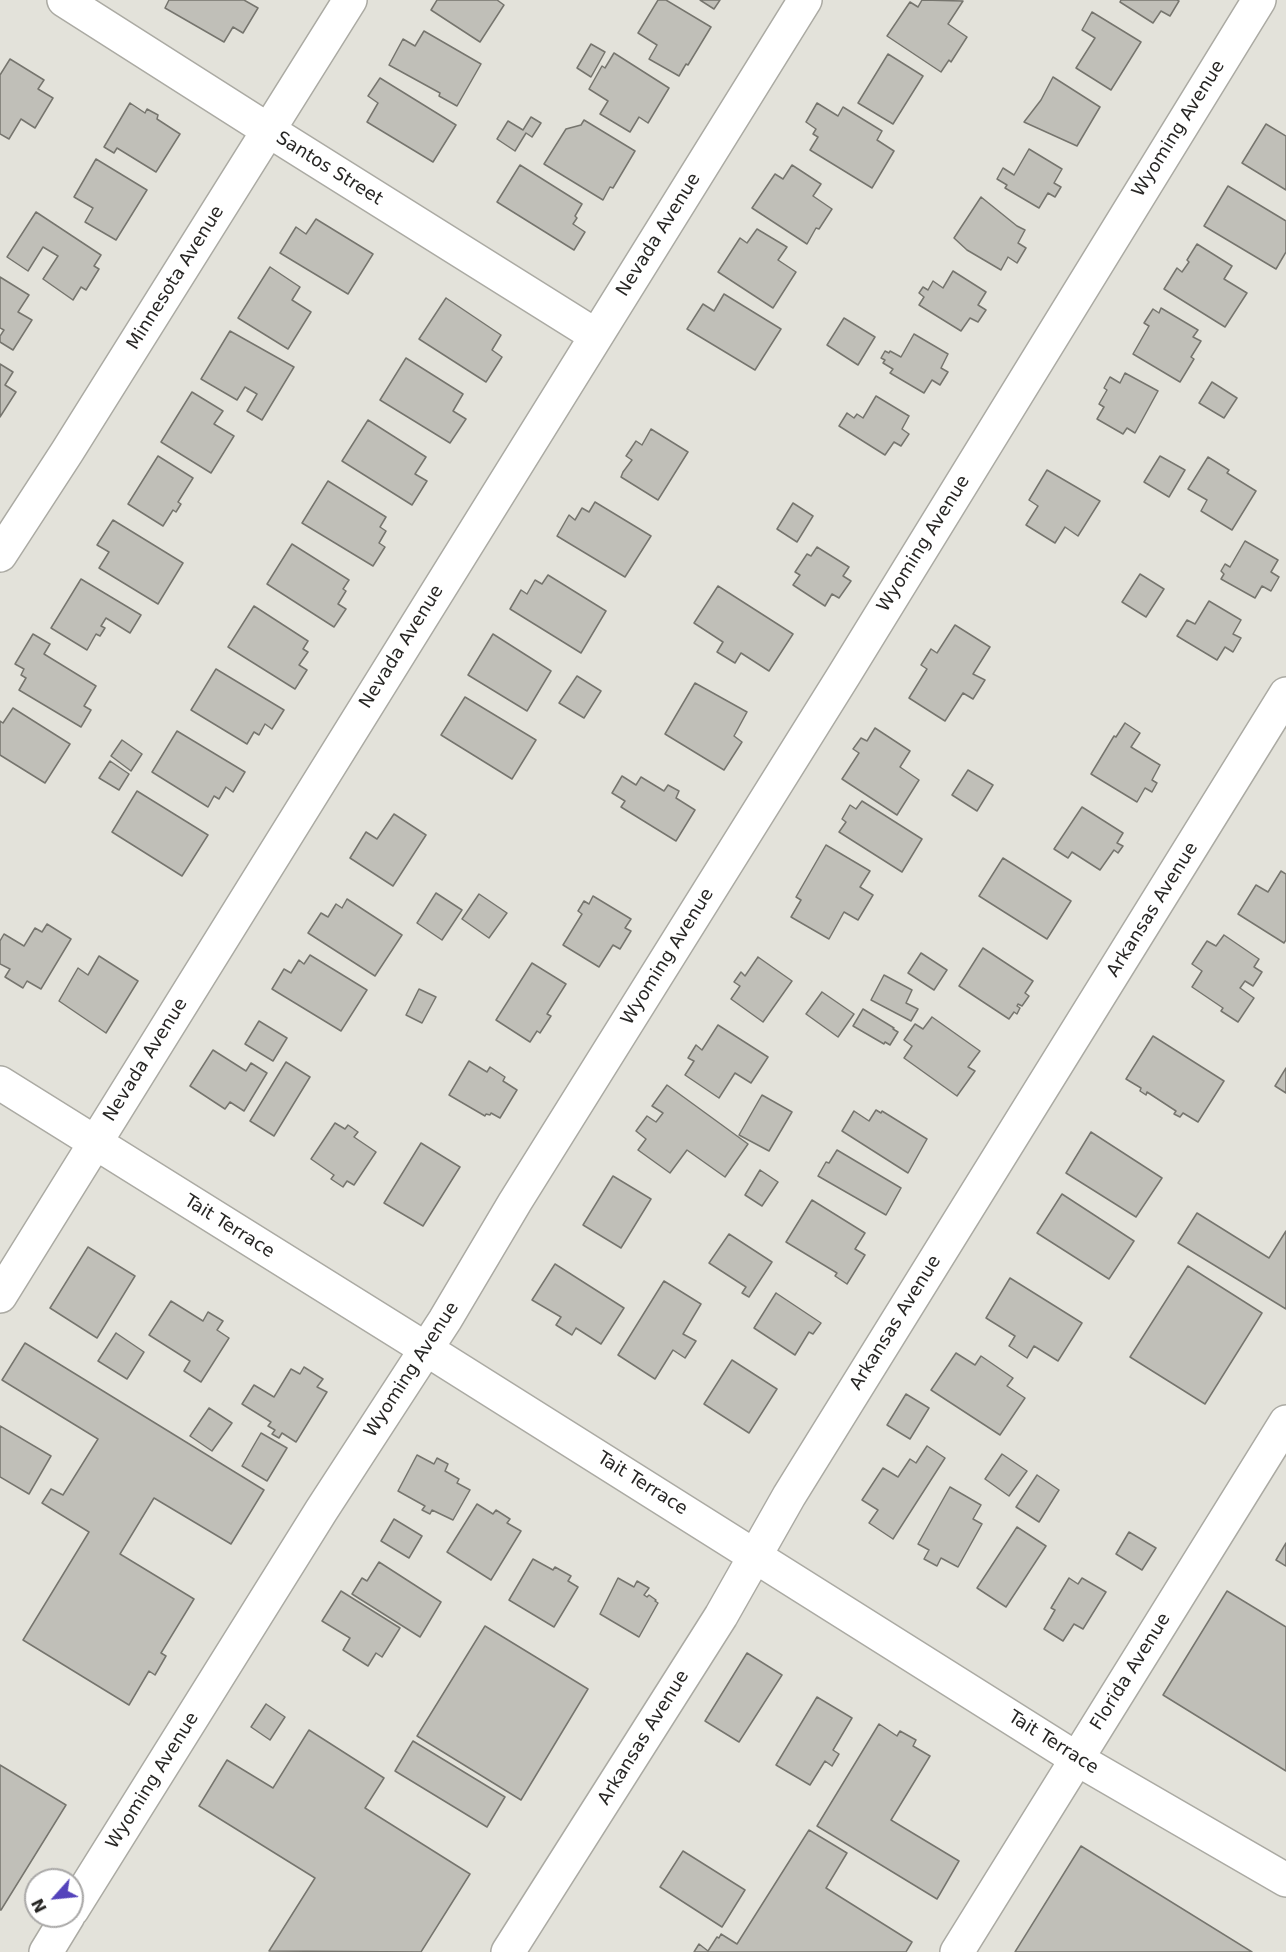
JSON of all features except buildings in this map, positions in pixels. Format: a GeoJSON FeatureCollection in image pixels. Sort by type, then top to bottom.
{"type":"FeatureCollection","features":[{"type":"Feature","properties":{"kind":"street","name":"Santos Street"},"geometry":{"type":"LineString","coordinates":[[64,0],[596,335]]}},
{"type":"Feature","properties":{"kind":"street","name":"Minnesota Avenue"},"geometry":{"type":"LineString","coordinates":[[0,555],[350,0]]}},
{"type":"Feature","properties":{"kind":"street","name":"Nevada Avenue"},"geometry":{"type":"LineString","coordinates":[[0,1296],[805,0]]}},
{"type":"Feature","properties":{"kind":"street","name":"Wyoming Avenue"},"geometry":{"type":"LineString","coordinates":[[84,1891],[321,1511],[426,1349],[1259,0]]}},
{"type":"Feature","properties":{"kind":"street","name":"Arkansas Avenue"},"geometry":{"type":"LineString","coordinates":[[508,1952],[721,1616],[789,1496],[1286,694]]}},
{"type":"Feature","properties":{"kind":"street","name":"Tait Terrace"},"geometry":{"type":"LineString","coordinates":[[0,1083],[1077,1759],[1286,1880]]}},
{"type":"Feature","properties":{"kind":"street","name":"Florida Avenue"},"geometry":{"type":"LineString","coordinates":[[957,1952],[1286,1422]]}},
{"type":"Feature","properties":{"kind":"street"},"geometry":{"type":"LineString","coordinates":[[46,1952],[61,1928]]}}]}
